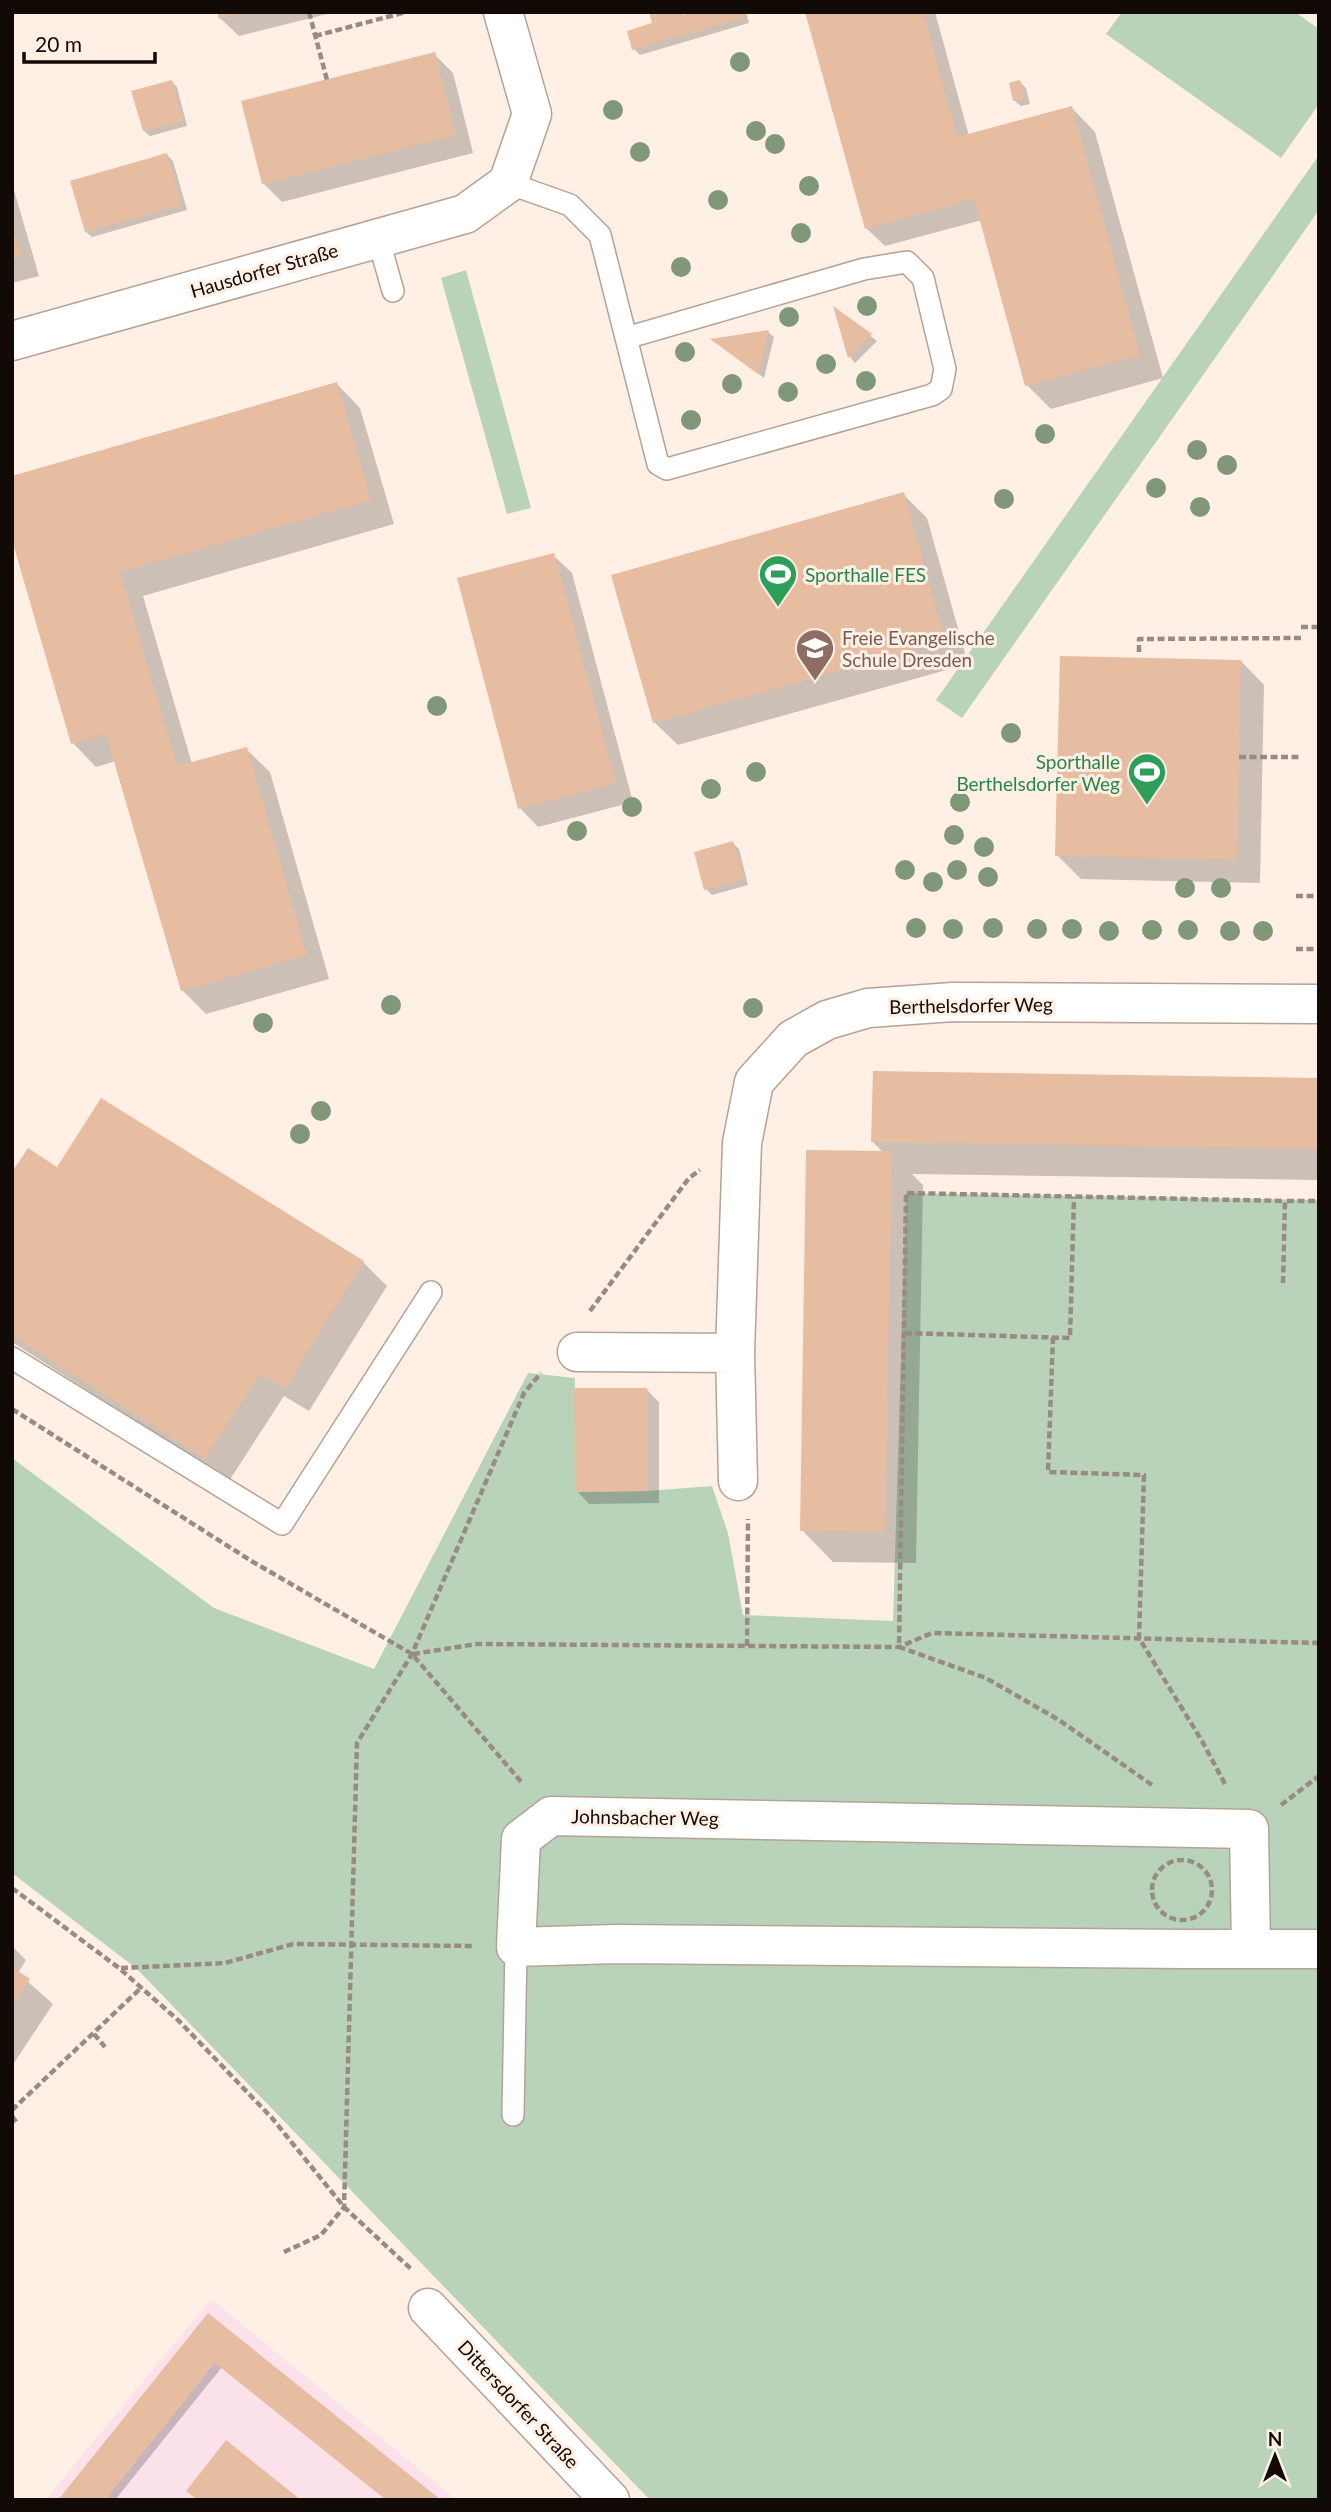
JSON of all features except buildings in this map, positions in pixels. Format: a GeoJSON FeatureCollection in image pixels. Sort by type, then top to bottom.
{"type":"FeatureCollection","features":[{"type":"Feature","properties":{"kind":"street"},"geometry":{"type":"LineString","coordinates":[[503,12],[532,114],[508,183]]}},
{"type":"Feature","properties":{"kind":"street","name":"Hausdorfer Straße"},"geometry":{"type":"LineString","coordinates":[[12,341],[465,214],[508,183]]}},
{"type":"Feature","properties":{"kind":"street","name":"Berthelsdorfer Weg"},"geometry":{"type":"LineString","coordinates":[[738,1481],[735,1353],[742,1143],[754,1083],[793,1039],[827,1020],[868,1008],[928,1004],[1319,1004]]}},
{"type":"Feature","properties":{"kind":"street"},"geometry":{"type":"LineString","coordinates":[[577,1352],[735,1353]]}},
{"type":"Feature","properties":{"kind":"street","name":"Johnsbacher Weg"},"geometry":{"type":"LineString","coordinates":[[516,1947],[521,1839],[551,1815],[1249,1829]]}},
{"type":"Feature","properties":{"kind":"street"},"geometry":{"type":"LineString","coordinates":[[1249,1829],[1251,1949]]}},
{"type":"Feature","properties":{"kind":"street"},"geometry":{"type":"LineString","coordinates":[[516,1947],[616,1944],[1319,1949]]}},
{"type":"Feature","properties":{"kind":"street","name":"Dittersdorfer Straße"},"geometry":{"type":"LineString","coordinates":[[428,2308],[610,2500]]}},
{"type":"Feature","properties":{"kind":"lane"},"geometry":{"type":"LineString","coordinates":[[508,183],[570,205],[600,235],[626,338],[658,464],[667,469],[932,395],[941,389],[945,369],[923,278],[907,262],[864,269],[626,338]]}},
{"type":"Feature","properties":{"kind":"lane"},"geometry":{"type":"LineString","coordinates":[[378,238],[393,291]]}},
{"type":"Feature","properties":{"kind":"lane"},"geometry":{"type":"LineString","coordinates":[[12,1358],[282,1524],[431,1292]]}},
{"type":"Feature","properties":{"kind":"lane"},"geometry":{"type":"LineString","coordinates":[[513,2115],[516,1947]]}},
{"type":"Feature","properties":{"kind":"path"},"geometry":{"type":"LineString","coordinates":[[309,12],[327,79]]}},
{"type":"Feature","properties":{"kind":"path"},"geometry":{"type":"LineString","coordinates":[[316,36],[407,12]]}},
{"type":"Feature","properties":{"kind":"path"},"geometry":{"type":"LineString","coordinates":[[1301,627],[1319,627]]}},
{"type":"Feature","properties":{"kind":"path"},"geometry":{"type":"LineString","coordinates":[[1139,652],[1139,639],[1301,638]]}},
{"type":"Feature","properties":{"kind":"path"},"geometry":{"type":"LineString","coordinates":[[1240,757],[1298,757]]}},
{"type":"Feature","properties":{"kind":"path"},"geometry":{"type":"LineString","coordinates":[[1296,896],[1319,896]]}},
{"type":"Feature","properties":{"kind":"path"},"geometry":{"type":"LineString","coordinates":[[1296,949],[1319,949]]}},
{"type":"Feature","properties":{"kind":"path"},"geometry":{"type":"LineString","coordinates":[[899,1647],[906,1193],[1319,1201]]}},
{"type":"Feature","properties":{"kind":"path"},"geometry":{"type":"LineString","coordinates":[[905,1333],[1070,1338],[1074,1197]]}},
{"type":"Feature","properties":{"kind":"path"},"geometry":{"type":"LineString","coordinates":[[1283,1283],[1285,1201]]}},
{"type":"Feature","properties":{"kind":"path"},"geometry":{"type":"LineString","coordinates":[[1053,1337],[1048,1472],[1144,1475],[1139,1638],[1202,1741],[1249,1829]]}},
{"type":"Feature","properties":{"kind":"path"},"geometry":{"type":"LineString","coordinates":[[12,1409],[253,1562],[412,1654],[551,1815]]}},
{"type":"Feature","properties":{"kind":"path"},"geometry":{"type":"LineString","coordinates":[[738,1481],[748,1489],[747,1646]]}},
{"type":"Feature","properties":{"kind":"path"},"geometry":{"type":"LineString","coordinates":[[899,1647],[932,1633],[1319,1643]]}},
{"type":"Feature","properties":{"kind":"path"},"geometry":{"type":"LineString","coordinates":[[412,1654],[477,1644],[899,1647],[986,1678],[1059,1720],[1177,1802],[1197,1828]]}},
{"type":"Feature","properties":{"kind":"path"},"geometry":{"type":"LineString","coordinates":[[284,2252],[321,2235],[344,2207],[358,1743],[412,1654]]}},
{"type":"Feature","properties":{"kind":"path"},"geometry":{"type":"LineString","coordinates":[[1185,1860],[1204,1870],[1210,1879],[1212,1890],[1205,1911],[1185,1921],[1161,1914],[1151,1891],[1153,1878],[1161,1868],[1172,1862],[1185,1860]]}},
{"type":"Feature","properties":{"kind":"path"},"geometry":{"type":"LineString","coordinates":[[12,1888],[120,1968],[179,2021],[272,2118],[344,2207],[416,2274],[428,2308]]}},
{"type":"Feature","properties":{"kind":"path"},"geometry":{"type":"LineString","coordinates":[[120,1968],[225,1963],[293,1944],[516,1947]]}},
{"type":"Feature","properties":{"kind":"path"},"geometry":{"type":"LineString","coordinates":[[12,2110],[142,1987]]}},
{"type":"Feature","properties":{"kind":"path"},"geometry":{"type":"LineString","coordinates":[[94,2034],[105,2047]]}},
{"type":"Feature","properties":{"kind":"path"},"geometry":{"type":"LineString","coordinates":[[12,2116],[18,2123]]}},
{"type":"Feature","properties":{"kind":"shaded area"},"geometry":{"type":"Polygon","coordinates":[[[211,2299],[457,2500],[45,2500],[211,2299]]]}},
{"type":"Feature","properties":{"kind":"green space"},"geometry":{"type":"Polygon","coordinates":[[[1122,12],[1295,12],[1319,29],[1319,104],[1281,158],[1106,34],[1122,12]]]}},
{"type":"Feature","properties":{"kind":"green space"},"geometry":{"type":"Polygon","coordinates":[[[1319,155],[1319,210],[962,718],[936,700],[1319,155]]]}},
{"type":"Feature","properties":{"kind":"green space"},"geometry":{"type":"Polygon","coordinates":[[[466,270],[531,508],[507,514],[441,278],[466,270]]]}},
{"type":"Feature","properties":{"kind":"green space"},"geometry":{"type":"Polygon","coordinates":[[[906,1193],[1319,1200],[1319,2500],[650,2500],[137,1969],[12,1873],[12,1458],[214,1608],[374,1669],[528,1373],[575,1378],[575,1492],[647,1491],[712,1486],[728,1533],[743,1615],[893,1621],[906,1193]]]}},
{"type":"Feature","properties":{"kind":"place","name":"Sporthalle FES"},"geometry":{"type":"Point","coordinates":[778,608]}},
{"type":"Feature","properties":{"kind":"place","name":"Freie Evangelische Schule Dresden"},"geometry":{"type":"Point","coordinates":[815,682]}},
{"type":"Feature","properties":{"kind":"place","name":"Sporthalle Berthelsdorfer Weg"},"geometry":{"type":"Point","coordinates":[1147,806]}}]}
